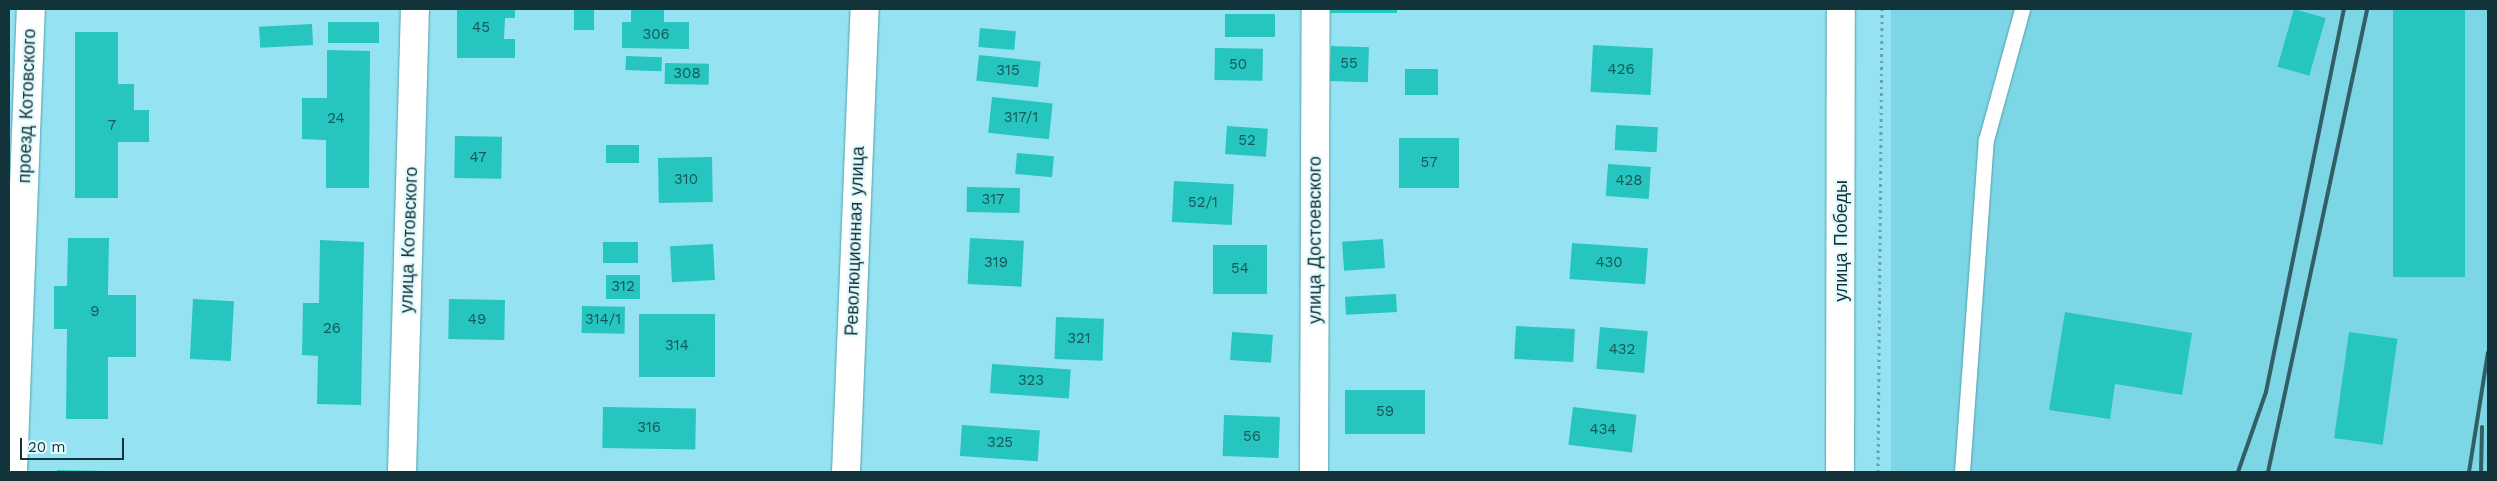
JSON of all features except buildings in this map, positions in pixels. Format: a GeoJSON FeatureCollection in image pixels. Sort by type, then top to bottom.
{"type":"FeatureCollection","features":[{"type":"Feature","properties":{"kind":"street","name":"проезд Котовского"},"geometry":{"type":"LineString","coordinates":[[13,472],[31,9]]}},
{"type":"Feature","properties":{"kind":"street","name":"улица Котовского"},"geometry":{"type":"LineString","coordinates":[[402,472],[416,9]]}},
{"type":"Feature","properties":{"kind":"street","name":"Революционная улица"},"geometry":{"type":"LineString","coordinates":[[846,472],[864,9]]}},
{"type":"Feature","properties":{"kind":"street","name":"улица Достоевского"},"geometry":{"type":"LineString","coordinates":[[1314,472],[1316,9]]}},
{"type":"Feature","properties":{"kind":"street","name":"улица Победы"},"geometry":{"type":"LineString","coordinates":[[1840,472],[1841,9]]}},
{"type":"Feature","properties":{"kind":"lane"},"geometry":{"type":"LineString","coordinates":[[1962,472],[1986,140],[2022,9]]}},
{"type":"Feature","properties":{"kind":"path"},"geometry":{"type":"LineString","coordinates":[[1878,472],[1882,9]]}},
{"type":"Feature","properties":{"kind":"shaded area"},"geometry":{"type":"Polygon","coordinates":[[[1891,9],[2488,9],[2488,472],[1891,472],[1891,9]]]}},
{"type":"Feature","properties":{"kind":"railway"},"geometry":{"type":"LineString","coordinates":[[2238,472],[2266,392],[2344,9]]}},
{"type":"Feature","properties":{"kind":"railway"},"geometry":{"type":"LineString","coordinates":[[2268,472],[2367,9]]}},
{"type":"Feature","properties":{"kind":"railway"},"geometry":{"type":"LineString","coordinates":[[2469,472],[2488,352]]}},
{"type":"Feature","properties":{"kind":"railway"},"geometry":{"type":"LineString","coordinates":[[2481,472],[2482,427]]}}]}
